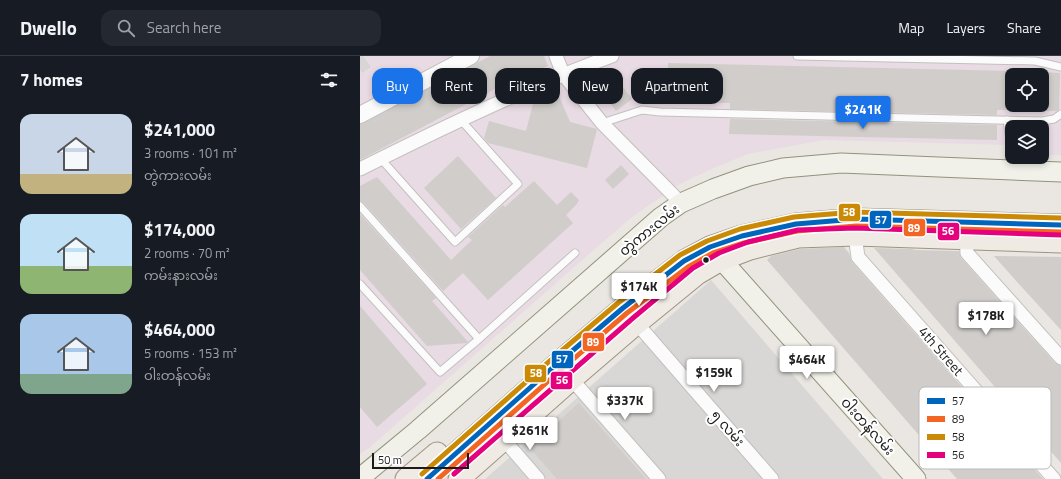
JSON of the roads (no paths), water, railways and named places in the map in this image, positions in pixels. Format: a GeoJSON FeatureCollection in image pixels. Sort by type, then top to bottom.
{"type":"FeatureCollection","features":[{"type":"Feature","properties":{"kind":"main road","name":"တွဲကားလမ်း"},"geometry":{"type":"LineString","coordinates":[[360,478],[418,430],[661,217],[681,203],[713,188],[742,178],[783,168],[841,163],[1005,161]]}},
{"type":"Feature","properties":{"kind":"main road","name":"တွဲကားလမ်း"},"geometry":{"type":"LineString","coordinates":[[1026,164],[1061,172]]}},
{"type":"Feature","properties":{"kind":"main road"},"geometry":{"type":"LineString","coordinates":[[406,479],[611,307],[658,264],[742,236],[796,224],[966,230],[1061,225]]}},
{"type":"Feature","properties":{"kind":"main road"},"geometry":{"type":"LineString","coordinates":[[966,230],[1061,242]]}},
{"type":"Feature","properties":{"kind":"main road"},"geometry":{"type":"LineString","coordinates":[[459,479],[496,432],[558,363],[623,308],[684,261],[711,247]]}},
{"type":"Feature","properties":{"kind":"main road"},"geometry":{"type":"LineString","coordinates":[[427,479],[572,379],[697,274],[711,247]]}},
{"type":"Feature","properties":{"kind":"main road","name":"ဝါးတန်လမ်း"},"geometry":{"type":"LineString","coordinates":[[711,247],[916,479]]}},
{"type":"Feature","properties":{"kind":"street"},"geometry":{"type":"LineString","coordinates":[[360,115],[470,56]]}},
{"type":"Feature","properties":{"kind":"street"},"geometry":{"type":"LineString","coordinates":[[556,56],[563,74],[602,123],[681,203]]}},
{"type":"Feature","properties":{"kind":"street"},"geometry":{"type":"LineString","coordinates":[[360,169],[460,119],[563,74],[612,56]]}},
{"type":"Feature","properties":{"kind":"street","name":"4th Street"},"geometry":{"type":"LineString","coordinates":[[856,227],[858,257],[973,387]]}},
{"type":"Feature","properties":{"kind":"street"},"geometry":{"type":"LineString","coordinates":[[966,230],[967,253],[1061,358]]}},
{"type":"Feature","properties":{"kind":"street","name":"၅ လမ်း"},"geometry":{"type":"LineString","coordinates":[[623,308],[772,479]]}},
{"type":"Feature","properties":{"kind":"street"},"geometry":{"type":"LineString","coordinates":[[558,363],[659,479]]}},
{"type":"Feature","properties":{"kind":"street"},"geometry":{"type":"LineString","coordinates":[[496,432],[538,479]]}},
{"type":"Feature","properties":{"kind":"street","name":"4th Street"},"geometry":{"type":"LineString","coordinates":[[1045,469],[1054,479]]}},
{"type":"Feature","properties":{"kind":"lane"},"geometry":{"type":"LineString","coordinates":[[797,56],[1035,61],[1061,66]]}},
{"type":"Feature","properties":{"kind":"lane"},"geometry":{"type":"LineString","coordinates":[[602,123],[642,110],[660,112],[1007,120]]}},
{"type":"Feature","properties":{"kind":"lane"},"geometry":{"type":"LineString","coordinates":[[1049,120],[1054,120],[1061,114]]}},
{"type":"Feature","properties":{"kind":"lane"},"geometry":{"type":"LineString","coordinates":[[381,159],[455,242],[518,184],[460,119]]}},
{"type":"Feature","properties":{"kind":"lane"},"geometry":{"type":"LineString","coordinates":[[360,206],[479,339]]}},
{"type":"Feature","properties":{"kind":"lane"},"geometry":{"type":"LineString","coordinates":[[360,284],[440,372],[575,253]]}}]}
